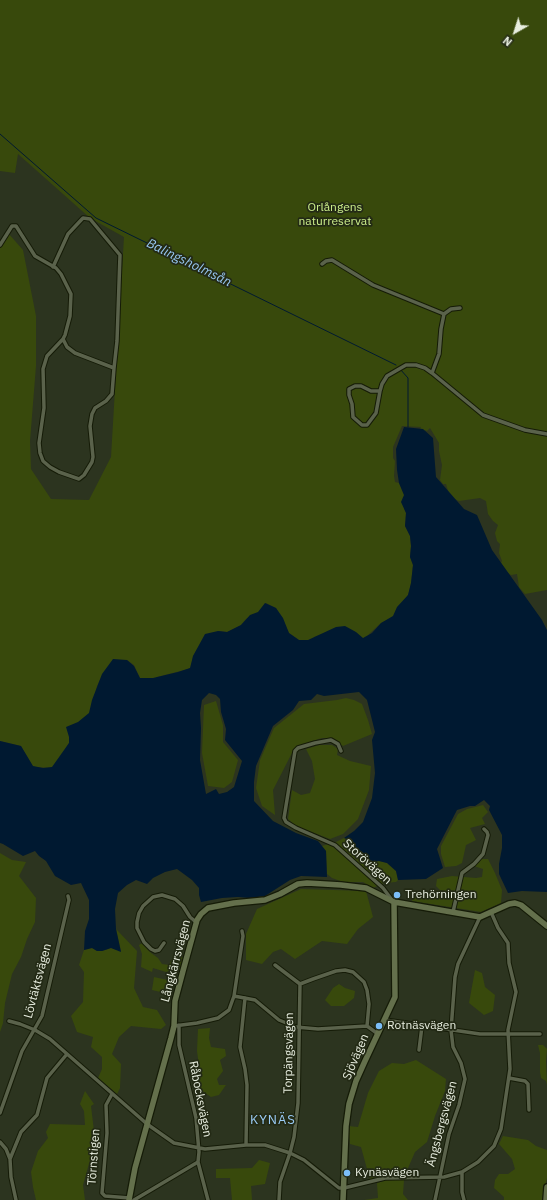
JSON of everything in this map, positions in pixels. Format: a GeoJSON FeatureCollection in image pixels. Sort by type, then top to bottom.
{"type":"FeatureCollection","features":[{"type":"Feature","properties":{"kind":"street"},"geometry":{"type":"LineString","coordinates":[[0,244],[12,226],[16,226],[35,256],[53,267],[61,274],[71,294],[70,316],[63,339],[47,356],[44,362],[44,408],[39,443],[43,461],[59,472],[80,479],[92,462],[93,457],[90,426],[92,414],[95,408],[106,401],[112,394],[117,341],[120,255],[90,219],[83,218],[68,234],[53,267]]}},
{"type":"Feature","properties":{"kind":"street"},"geometry":{"type":"LineString","coordinates":[[322,264],[326,260],[332,260],[373,285],[444,314]]}},
{"type":"Feature","properties":{"kind":"street"},"geometry":{"type":"LineString","coordinates":[[432,373],[439,354],[440,329],[444,314],[451,309],[460,308]]}},
{"type":"Feature","properties":{"kind":"street"},"geometry":{"type":"LineString","coordinates":[[63,339],[67,347],[114,368]]}},
{"type":"Feature","properties":{"kind":"street"},"geometry":{"type":"LineString","coordinates":[[380,391],[371,391],[361,386],[355,386],[350,389],[349,395],[353,407],[353,416],[362,425],[367,425],[376,413],[380,391],[387,376],[406,365],[416,365],[425,368],[432,373],[483,415],[525,430],[547,434]]}},
{"type":"Feature","properties":{"kind":"street","name":"Storövägen"},"geometry":{"type":"LineString","coordinates":[[341,751],[338,744],[332,740],[298,748],[295,752],[284,818],[286,822],[291,825],[335,845],[383,888],[394,902]]}},
{"type":"Feature","properties":{"kind":"street"},"geometry":{"type":"LineString","coordinates":[[453,912],[462,873],[479,860],[485,847],[488,835],[484,829]]}},
{"type":"Feature","properties":{"kind":"street","name":"Långkärrsvägen"},"geometry":{"type":"LineString","coordinates":[[131,1199],[135,1168],[171,1038],[176,1025],[175,1001],[197,923],[201,914],[212,907],[265,900],[298,884],[307,883],[363,887],[394,902],[480,916]]}},
{"type":"Feature","properties":{"kind":"street"},"geometry":{"type":"LineString","coordinates":[[164,943],[159,950],[155,951],[151,949],[144,942],[137,928],[139,913],[143,906],[153,897],[162,895],[175,899],[197,923]]}},
{"type":"Feature","properties":{"kind":"street","name":"Lövtäktsvägen"},"geometry":{"type":"LineString","coordinates":[[0,1113],[20,1056],[42,1016],[69,900],[68,896]]}},
{"type":"Feature","properties":{"kind":"street","name":"Sjövägen"},"geometry":{"type":"LineString","coordinates":[[343,1200],[346,1126],[349,1104],[356,1081],[395,997],[394,902]]}},
{"type":"Feature","properties":{"kind":"street"},"geometry":{"type":"LineString","coordinates":[[480,916],[506,905],[515,903],[521,905],[547,926]]}},
{"type":"Feature","properties":{"kind":"street"},"geometry":{"type":"LineString","coordinates":[[8,1021],[35,1030],[50,1039],[147,1124],[170,1141],[198,1148],[265,1145],[290,1153],[304,1160],[339,1188],[385,1178],[438,1178],[462,1172],[478,1162],[494,1146],[501,1129],[510,1069],[508,1034],[516,992],[509,963],[508,943],[498,928],[491,912]]}},
{"type":"Feature","properties":{"kind":"street","name":"Ängsbergsvägen"},"geometry":{"type":"LineString","coordinates":[[435,1200],[438,1178],[465,1079],[461,1063],[453,1048],[451,1030],[455,977],[458,964],[480,916]]}},
{"type":"Feature","properties":{"kind":"street"},"geometry":{"type":"LineString","coordinates":[[176,1025],[197,1023],[218,1018],[229,1010],[234,996],[243,936],[242,931]]}},
{"type":"Feature","properties":{"kind":"street"},"geometry":{"type":"LineString","coordinates":[[275,965],[300,984],[336,971],[345,970],[353,972],[364,982],[367,990],[369,1004],[367,1026]]}},
{"type":"Feature","properties":{"kind":"street","name":"Torpängsvägen"},"geometry":{"type":"LineString","coordinates":[[279,1200],[280,1182],[290,1153],[298,1102],[300,984]]}},
{"type":"Feature","properties":{"kind":"street"},"geometry":{"type":"LineString","coordinates":[[234,996],[259,1003],[283,1022],[300,1028],[318,1029],[367,1026],[378,1034]]}},
{"type":"Feature","properties":{"kind":"street"},"geometry":{"type":"LineString","coordinates":[[245,998],[240,1047],[247,1084],[246,1145]]}},
{"type":"Feature","properties":{"kind":"street"},"geometry":{"type":"LineString","coordinates":[[385,1020],[480,1034],[540,1034]]}},
{"type":"Feature","properties":{"kind":"street","name":"Råbocksvägen"},"geometry":{"type":"LineString","coordinates":[[176,1025],[179,1045],[196,1118],[198,1162],[208,1200]]}},
{"type":"Feature","properties":{"kind":"street"},"geometry":{"type":"LineString","coordinates":[[419,1050],[422,1026]]}},
{"type":"Feature","properties":{"kind":"street"},"geometry":{"type":"LineString","coordinates":[[10,1159],[22,1130],[37,1115],[47,1078],[67,1054]]}},
{"type":"Feature","properties":{"kind":"street"},"geometry":{"type":"LineString","coordinates":[[509,1078],[525,1081],[528,1084],[529,1110]]}},
{"type":"Feature","properties":{"kind":"street","name":"Törnstigen"},"geometry":{"type":"LineString","coordinates":[[112,1094],[106,1105],[106,1140],[102,1193],[105,1196],[131,1199]]}},
{"type":"Feature","properties":{"kind":"street"},"geometry":{"type":"LineString","coordinates":[[0,1142],[10,1159],[11,1177],[16,1200]]}},
{"type":"Feature","properties":{"kind":"street"},"geometry":{"type":"LineString","coordinates":[[131,1199],[198,1162]]}},
{"type":"Feature","properties":{"kind":"street"},"geometry":{"type":"LineString","coordinates":[[462,1172],[462,1192],[464,1200]]}},
{"type":"Feature","properties":{"kind":"street"},"geometry":{"type":"LineString","coordinates":[[546,1200],[547,1187]]}},
{"type":"Feature","properties":{"kind":"green space","name":"Orlångens naturreservat"},"geometry":{"type":"Polygon","coordinates":[[[0,0],[547,0],[547,590],[525,594],[519,587],[517,574],[511,575],[506,572],[501,563],[502,561],[499,553],[500,544],[497,541],[495,533],[498,525],[488,514],[486,501],[480,498],[459,501],[450,497],[446,484],[443,484],[440,480],[442,465],[439,443],[430,428],[427,431],[425,430],[424,433],[418,434],[421,427],[402,426],[393,447],[393,458],[395,461],[394,476],[395,482],[399,483],[404,495],[404,509],[406,513],[405,526],[410,536],[410,557],[413,565],[411,583],[408,595],[392,618],[381,623],[369,634],[366,639],[322,634],[314,637],[313,640],[299,640],[289,633],[276,608],[266,603],[261,612],[246,619],[241,625],[227,632],[220,631],[198,648],[193,656],[192,668],[157,677],[154,680],[140,678],[134,665],[127,660],[100,680],[97,686],[93,709],[69,737],[69,743],[53,768],[33,767],[21,746],[0,741],[0,245],[8,233],[23,250],[36,316],[36,366],[30,441],[31,469],[51,499],[89,500],[111,457],[124,237],[90,218],[18,154],[15,173],[0,171],[0,0]]]}},
{"type":"Feature","properties":{"kind":"green space"},"geometry":{"type":"Polygon","coordinates":[[[346,698],[362,704],[372,734],[343,746],[332,738],[322,738],[303,744],[294,749],[273,790],[275,815],[262,806],[256,788],[260,760],[274,728],[304,704],[346,698]]]}},
{"type":"Feature","properties":{"kind":"green space"},"geometry":{"type":"Polygon","coordinates":[[[216,701],[223,725],[223,742],[238,760],[232,782],[224,788],[208,786],[202,753],[204,705],[216,701]]]}},
{"type":"Feature","properties":{"kind":"green space"},"geometry":{"type":"Polygon","coordinates":[[[319,745],[332,745],[338,749],[337,755],[350,761],[371,766],[369,790],[358,819],[343,834],[330,839],[296,826],[288,819],[292,790],[301,795],[310,793],[315,779],[312,761],[306,749],[319,745]]]}},
{"type":"Feature","properties":{"kind":"green space"},"geometry":{"type":"Polygon","coordinates":[[[483,805],[488,812],[482,818],[485,824],[470,828],[476,840],[466,845],[462,863],[456,866],[445,867],[441,854],[441,846],[458,814],[467,809],[483,805]]]}},
{"type":"Feature","properties":{"kind":"green space"},"geometry":{"type":"Polygon","coordinates":[[[344,838],[347,839],[346,847],[373,862],[379,861],[387,863],[396,871],[398,880],[396,882],[384,883],[373,888],[363,882],[343,882],[332,878],[327,874],[326,851],[322,846],[344,838]]]}},
{"type":"Feature","properties":{"kind":"green space"},"geometry":{"type":"Polygon","coordinates":[[[0,853],[12,860],[26,862],[19,876],[36,898],[35,922],[21,957],[12,974],[0,1032],[0,853]]]}},
{"type":"Feature","properties":{"kind":"green space"},"geometry":{"type":"Polygon","coordinates":[[[480,859],[488,859],[495,873],[502,890],[501,903],[481,912],[412,901],[413,894],[440,890],[436,886],[437,879],[452,876],[482,877],[483,869],[474,866],[480,859]]]}},
{"type":"Feature","properties":{"kind":"green space"},"geometry":{"type":"Polygon","coordinates":[[[301,889],[366,891],[373,917],[358,929],[347,944],[322,941],[295,959],[281,949],[273,952],[262,964],[246,960],[246,934],[257,909],[301,889]]]}},
{"type":"Feature","properties":{"kind":"green space"},"geometry":{"type":"Polygon","coordinates":[[[116,929],[137,951],[134,988],[143,1007],[157,1010],[166,1025],[161,1029],[131,1026],[119,1037],[112,1054],[121,1064],[120,1088],[117,1094],[98,1078],[102,1069],[102,1057],[91,1047],[93,1037],[77,1032],[71,1016],[83,1002],[84,972],[79,965],[84,950],[92,948],[97,951],[102,951],[111,948],[121,951],[116,929]]]}},
{"type":"Feature","properties":{"kind":"green space"},"geometry":{"type":"Polygon","coordinates":[[[142,943],[158,958],[162,964],[169,965],[174,955],[178,954],[183,958],[180,969],[173,969],[166,972],[153,968],[152,972],[141,967],[142,954],[139,945],[142,943]]]}},
{"type":"Feature","properties":{"kind":"green space"},"geometry":{"type":"Polygon","coordinates":[[[475,970],[482,973],[485,987],[495,995],[493,1011],[484,1015],[469,1003],[475,970]]]}},
{"type":"Feature","properties":{"kind":"green space"},"geometry":{"type":"Polygon","coordinates":[[[154,977],[172,981],[169,994],[152,990],[154,977]]]}},
{"type":"Feature","properties":{"kind":"green space"},"geometry":{"type":"Polygon","coordinates":[[[339,984],[345,988],[355,991],[354,998],[344,1006],[331,1006],[325,1000],[333,988],[339,984]]]}},
{"type":"Feature","properties":{"kind":"green space"},"geometry":{"type":"Polygon","coordinates":[[[210,1028],[209,1038],[211,1047],[225,1049],[226,1056],[220,1060],[223,1071],[217,1079],[219,1085],[226,1085],[219,1095],[211,1097],[198,1088],[200,1074],[197,1051],[198,1029],[210,1028]]]}},
{"type":"Feature","properties":{"kind":"green space"},"geometry":{"type":"Polygon","coordinates":[[[538,1045],[543,1045],[547,1049],[547,1085],[546,1081],[541,1078],[540,1053],[538,1045]]]}},
{"type":"Feature","properties":{"kind":"green space"},"geometry":{"type":"Polygon","coordinates":[[[416,1060],[446,1079],[445,1091],[427,1142],[415,1152],[405,1175],[385,1176],[370,1180],[361,1147],[350,1144],[348,1126],[358,1127],[368,1093],[379,1071],[392,1063],[404,1064],[416,1060]]]}},
{"type":"Feature","properties":{"kind":"green space"},"geometry":{"type":"Polygon","coordinates":[[[85,1091],[94,1104],[91,1106],[94,1131],[92,1153],[83,1185],[85,1200],[36,1200],[31,1172],[38,1151],[48,1138],[46,1132],[50,1124],[85,1125],[84,1111],[80,1104],[85,1091]]]}},
{"type":"Feature","properties":{"kind":"green space"},"geometry":{"type":"Polygon","coordinates":[[[503,1136],[528,1140],[536,1146],[547,1150],[547,1178],[542,1200],[504,1200],[504,1197],[494,1188],[495,1180],[499,1174],[508,1174],[515,1169],[512,1159],[499,1144],[503,1136]]]}},
{"type":"Feature","properties":{"kind":"green space"},"geometry":{"type":"Polygon","coordinates":[[[259,1160],[270,1163],[265,1184],[251,1186],[252,1200],[232,1200],[230,1178],[216,1178],[216,1169],[252,1168],[259,1160]]]}},
{"type":"Feature","properties":{"kind":"green space"},"geometry":{"type":"Polygon","coordinates":[[[386,1180],[404,1180],[403,1194],[408,1200],[364,1200],[378,1198],[377,1183],[386,1180]]]}},
{"type":"Feature","properties":{"kind":"water","name":"Trehörningen"},"geometry":{"type":"Polygon","coordinates":[[[404,427],[423,429],[433,438],[436,477],[464,509],[477,515],[492,550],[542,620],[547,630],[547,892],[522,891],[508,893],[499,874],[502,835],[489,810],[490,806],[484,800],[475,806],[457,810],[437,849],[443,868],[426,879],[398,880],[396,871],[387,863],[379,861],[373,862],[346,847],[344,844],[347,839],[344,838],[363,822],[372,798],[375,773],[372,740],[375,732],[367,700],[359,692],[324,696],[317,694],[311,700],[299,701],[293,710],[273,726],[256,766],[254,801],[273,821],[296,833],[318,841],[326,851],[327,877],[301,876],[290,880],[265,896],[249,898],[222,898],[201,902],[199,888],[192,880],[177,869],[165,872],[153,878],[147,884],[136,880],[127,885],[118,893],[115,909],[116,929],[121,952],[111,948],[102,951],[97,951],[92,948],[84,950],[85,931],[89,919],[89,900],[81,883],[71,885],[55,876],[46,861],[35,851],[23,856],[0,843],[0,741],[21,746],[33,766],[43,768],[52,767],[69,743],[66,727],[78,722],[89,713],[92,700],[102,674],[113,659],[127,660],[134,666],[140,678],[153,678],[190,668],[193,656],[205,634],[218,631],[227,632],[241,625],[250,615],[258,612],[265,603],[276,608],[283,618],[289,633],[299,640],[308,640],[336,627],[345,626],[363,638],[372,633],[381,623],[393,616],[397,607],[408,595],[411,583],[413,565],[410,557],[410,536],[405,526],[406,513],[401,502],[404,495],[399,483],[396,449],[404,427]],[[209,693],[202,700],[200,713],[200,760],[206,794],[216,789],[219,794],[227,792],[234,787],[242,761],[225,740],[226,729],[221,712],[220,699],[216,695],[209,693]]]}},
{"type":"Feature","properties":{"kind":"waterway","name":"Balingsholmsån"},"geometry":{"type":"LineString","coordinates":[[0,134],[96,218],[396,365]]}},
{"type":"Feature","properties":{"kind":"waterway","name":"Balingsholmsån"},"geometry":{"type":"LineString","coordinates":[[400,369],[408,378],[408,427]]}},
{"type":"Feature","properties":{"kind":"place","name":"Trehörningen"},"geometry":{"type":"Point","coordinates":[397,895]}},
{"type":"Feature","properties":{"kind":"place","name":"Rotnäsvägen"},"geometry":{"type":"Point","coordinates":[379,1026]}},
{"type":"Feature","properties":{"kind":"place","name":"Kynäsvägen"},"geometry":{"type":"Point","coordinates":[347,1173]}},
{"type":"Feature","properties":{"kind":"district","name":"KYNÄS"},"geometry":{"type":"Point","coordinates":[273,1120]}}]}
